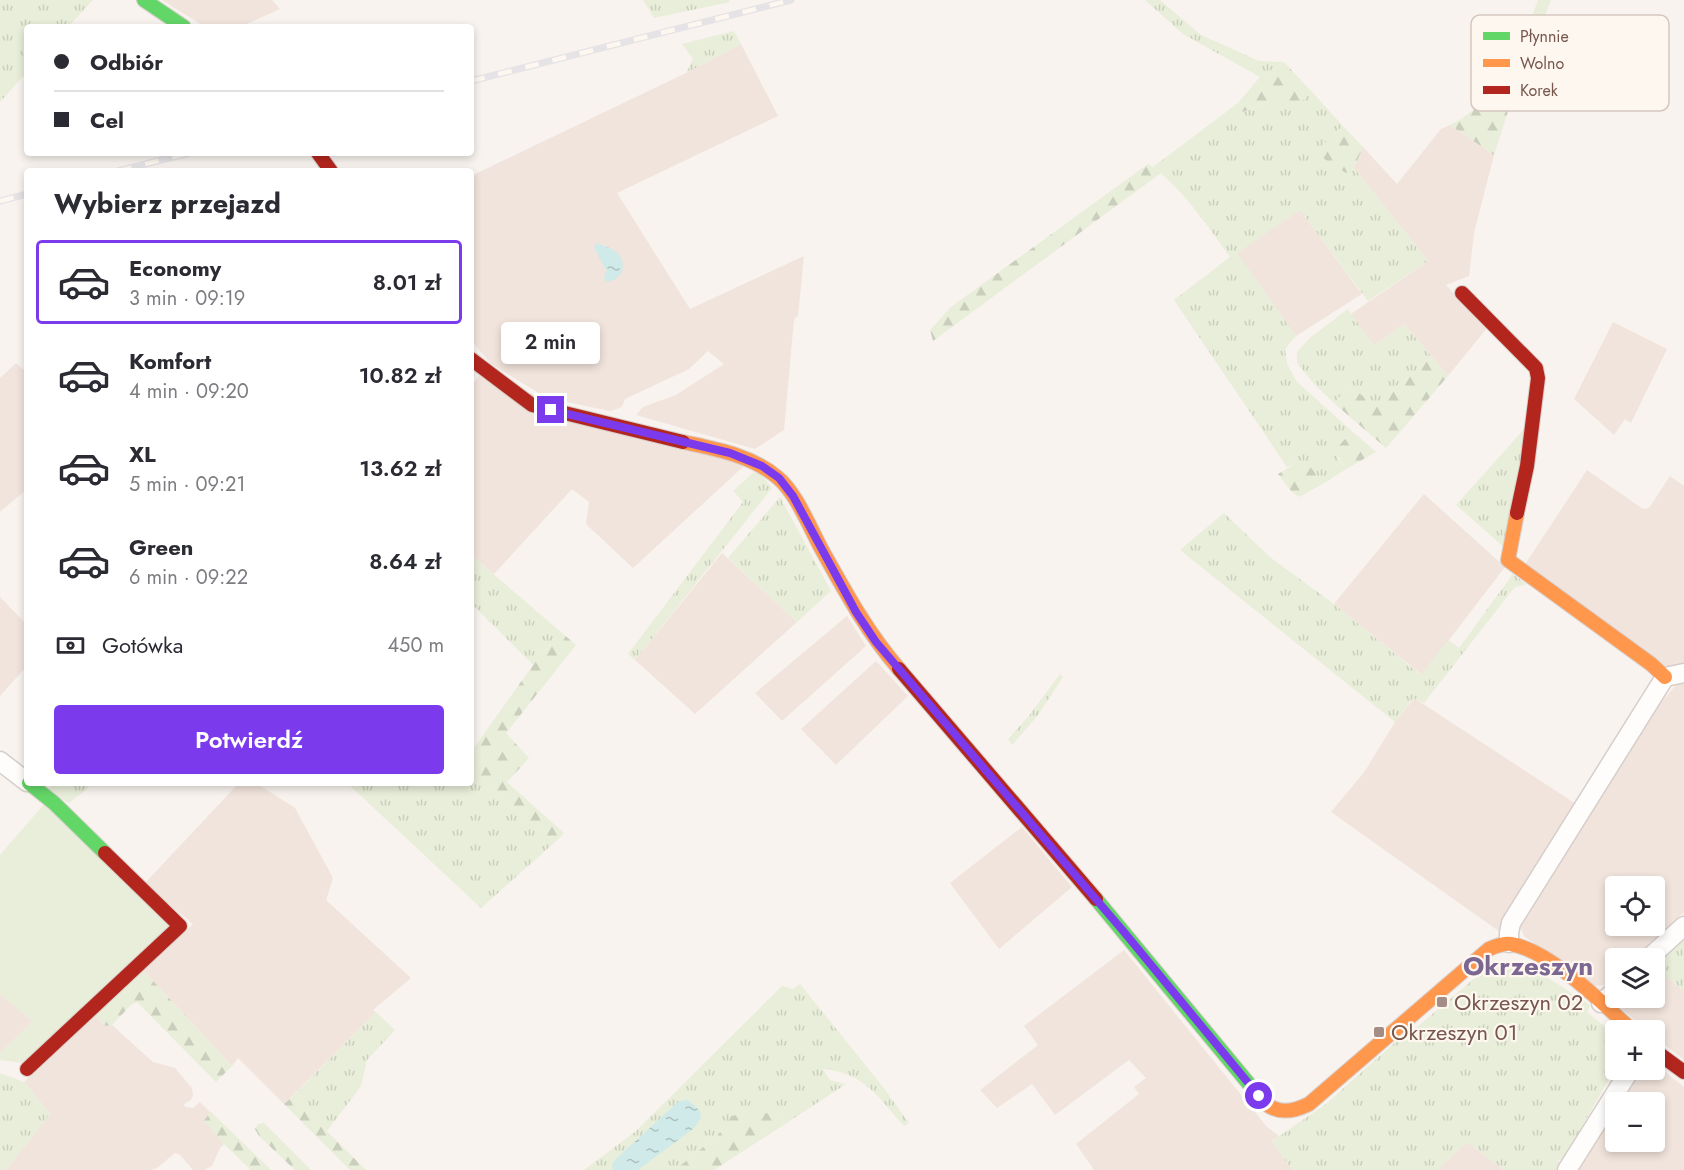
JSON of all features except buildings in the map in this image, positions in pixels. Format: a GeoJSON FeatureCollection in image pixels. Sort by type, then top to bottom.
{"type":"FeatureCollection","features":[{"type":"Feature","properties":{"kind":"street"},"geometry":{"type":"LineString","coordinates":[[144,0],[180,24]]}},
{"type":"Feature","properties":{"kind":"street"},"geometry":{"type":"LineString","coordinates":[[1462,293],[1536,368],[1538,378],[1527,466],[1508,560],[1651,664],[1665,677],[1684,673]]}},
{"type":"Feature","properties":{"kind":"street"},"geometry":{"type":"LineString","coordinates":[[474,361],[532,405],[730,453],[762,466],[779,478],[793,496],[856,612],[876,642],[1124,932],[1265,1104],[1271,1108],[1290,1112],[1309,1104],[1489,949],[1509,944],[1524,948],[1546,960],[1620,1020]]}},
{"type":"Feature","properties":{"kind":"street"},"geometry":{"type":"LineString","coordinates":[[1509,944],[1511,923],[1665,677]]}},
{"type":"Feature","properties":{"kind":"street"},"geometry":{"type":"LineString","coordinates":[[0,761],[24,779]]}},
{"type":"Feature","properties":{"kind":"street"},"geometry":{"type":"LineString","coordinates":[[27,1069],[180,926],[54,803],[33,786]]}},
{"type":"Feature","properties":{"kind":"street"},"geometry":{"type":"LineString","coordinates":[[1660,948],[1684,926]]}},
{"type":"Feature","properties":{"kind":"street"},"geometry":{"type":"LineString","coordinates":[[1601,1004],[1605,1000]]}},
{"type":"Feature","properties":{"kind":"street"},"geometry":{"type":"LineString","coordinates":[[1665,1058],[1684,1072]]}},
{"type":"Feature","properties":{"kind":"street"},"geometry":{"type":"LineString","coordinates":[[1567,1170],[1624,1080]]}},
{"type":"Feature","properties":{"kind":"shaded area"},"geometry":{"type":"Polygon","coordinates":[[[162,0],[272,0],[280,9],[247,24],[200,24],[162,0]]]}},
{"type":"Feature","properties":{"kind":"shaded area"},"geometry":{"type":"Polygon","coordinates":[[[741,44],[778,116],[617,193],[690,309],[804,256],[798,316],[794,319],[784,430],[755,449],[636,415],[643,407],[676,395],[724,364],[708,351],[689,369],[625,399],[622,407],[610,411],[547,398],[491,364],[474,344],[474,175],[686,73],[741,44]]]}},
{"type":"Feature","properties":{"kind":"shaded area"},"geometry":{"type":"Polygon","coordinates":[[[1450,125],[1494,155],[1474,233],[1469,276],[1446,285],[1487,328],[1448,376],[1404,324],[1374,346],[1351,314],[1428,261],[1354,168],[1363,147],[1397,184],[1441,129],[1450,125]]]}},
{"type":"Feature","properties":{"kind":"shaded area"},"geometry":{"type":"Polygon","coordinates":[[[1300,210],[1362,294],[1296,336],[1236,253],[1300,210]]]}},
{"type":"Feature","properties":{"kind":"shaded area"},"geometry":{"type":"Polygon","coordinates":[[[1613,322],[1667,349],[1631,423],[1625,419],[1614,435],[1574,399],[1613,322]]]}},
{"type":"Feature","properties":{"kind":"shaded area"},"geometry":{"type":"Polygon","coordinates":[[[16,363],[24,370],[24,492],[0,512],[0,378],[16,363]]]}},
{"type":"Feature","properties":{"kind":"shaded area"},"geometry":{"type":"Polygon","coordinates":[[[479,376],[744,466],[633,568],[586,524],[589,502],[572,489],[494,574],[474,557],[474,382],[479,376]]]}},
{"type":"Feature","properties":{"kind":"shaded area"},"geometry":{"type":"Polygon","coordinates":[[[1587,470],[1643,509],[1649,508],[1670,476],[1684,486],[1684,666],[1673,673],[1524,566],[1587,470]]]}},
{"type":"Feature","properties":{"kind":"shaded area"},"geometry":{"type":"Polygon","coordinates":[[[1424,494],[1505,567],[1422,675],[1334,604],[1424,494]]]}},
{"type":"Feature","properties":{"kind":"shaded area"},"geometry":{"type":"Polygon","coordinates":[[[722,553],[797,622],[695,714],[635,660],[722,553]]]}},
{"type":"Feature","properties":{"kind":"shaded area"},"geometry":{"type":"Polygon","coordinates":[[[0,597],[24,622],[24,669],[0,696],[0,597]]]}},
{"type":"Feature","properties":{"kind":"shaded area"},"geometry":{"type":"Polygon","coordinates":[[[847,616],[866,646],[782,721],[755,693],[847,616]]]}},
{"type":"Feature","properties":{"kind":"shaded area"},"geometry":{"type":"Polygon","coordinates":[[[876,661],[908,696],[836,765],[801,729],[876,661]]]}},
{"type":"Feature","properties":{"kind":"shaded area"},"geometry":{"type":"Polygon","coordinates":[[[1684,683],[1684,912],[1665,929],[1665,876],[1605,876],[1605,936],[1658,936],[1645,948],[1605,948],[1605,985],[1595,986],[1524,936],[1520,926],[1647,719],[1676,685],[1684,683]]]}},
{"type":"Feature","properties":{"kind":"shaded area"},"geometry":{"type":"Polygon","coordinates":[[[1414,698],[1579,806],[1500,932],[1331,812],[1365,771],[1395,722],[1414,698]]]}},
{"type":"Feature","properties":{"kind":"shaded area"},"geometry":{"type":"Polygon","coordinates":[[[236,786],[261,786],[295,808],[333,878],[326,900],[411,978],[373,1010],[376,1012],[284,1104],[238,1058],[232,1066],[143,970],[193,924],[144,884],[236,786]]]}},
{"type":"Feature","properties":{"kind":"shaded area"},"geometry":{"type":"Polygon","coordinates":[[[1022,827],[1072,887],[999,949],[950,883],[1022,827]]]}},
{"type":"Feature","properties":{"kind":"shaded area"},"geometry":{"type":"Polygon","coordinates":[[[1124,950],[1267,1127],[1279,1136],[1272,1141],[1292,1170],[1094,1170],[1076,1144],[1139,1094],[1134,1087],[1146,1078],[1129,1060],[1055,1115],[1032,1084],[997,1108],[980,1090],[1038,1045],[1024,1026],[1124,950]]]}},
{"type":"Feature","properties":{"kind":"shaded area"},"geometry":{"type":"Polygon","coordinates":[[[1665,976],[1684,991],[1684,1060],[1665,1045],[1665,1020],[1635,1020],[1622,1009],[1665,1008],[1665,976]]]}},
{"type":"Feature","properties":{"kind":"shaded area"},"geometry":{"type":"Polygon","coordinates":[[[0,994],[33,1021],[0,1053],[0,994]]]}},
{"type":"Feature","properties":{"kind":"shaded area"},"geometry":{"type":"Polygon","coordinates":[[[94,1015],[106,1026],[112,1025],[153,1062],[175,1068],[192,1088],[193,1095],[191,1100],[184,1104],[185,1107],[193,1108],[200,1102],[210,1112],[205,1121],[224,1144],[212,1166],[204,1170],[193,1170],[180,1155],[175,1153],[157,1168],[150,1170],[6,1170],[50,1114],[24,1082],[94,1015]]]}},
{"type":"Feature","properties":{"kind":"shaded area"},"geometry":{"type":"Polygon","coordinates":[[[1665,1072],[1684,1087],[1684,1170],[1579,1170],[1605,1127],[1605,1152],[1665,1152],[1665,1092],[1626,1092],[1633,1080],[1665,1080],[1665,1072]]]}},
{"type":"Feature","properties":{"kind":"shaded area"},"geometry":{"type":"Polygon","coordinates":[[[1467,1142],[1504,1170],[1437,1170],[1467,1142]]]}},
{"type":"Feature","properties":{"kind":"green space"},"geometry":{"type":"Polygon","coordinates":[[[0,0],[93,0],[71,24],[24,24],[24,75],[0,102],[0,0]]]}},
{"type":"Feature","properties":{"kind":"green space"},"geometry":{"type":"Polygon","coordinates":[[[643,0],[729,0],[730,2],[654,18],[643,0]]]}},
{"type":"Feature","properties":{"kind":"green space"},"geometry":{"type":"Polygon","coordinates":[[[1145,0],[1160,0],[1201,35],[1259,61],[1284,62],[1260,77],[1183,34],[1145,0]]]}},
{"type":"Feature","properties":{"kind":"green space"},"geometry":{"type":"Polygon","coordinates":[[[1538,0],[1551,0],[1545,15],[1532,15],[1538,0]]]}},
{"type":"Feature","properties":{"kind":"green space"},"geometry":{"type":"Polygon","coordinates":[[[734,31],[741,44],[686,73],[693,59],[682,44],[734,31]]]}},
{"type":"Feature","properties":{"kind":"green space"},"geometry":{"type":"Polygon","coordinates":[[[1284,62],[1312,92],[1293,105],[1277,104],[1272,100],[1243,112],[1238,103],[1260,77],[1284,62]]]}},
{"type":"Feature","properties":{"kind":"green space"},"geometry":{"type":"Polygon","coordinates":[[[1312,92],[1343,126],[1331,136],[1346,173],[1354,168],[1428,261],[1368,301],[1300,210],[1237,253],[1296,336],[1285,349],[1287,364],[1297,382],[1353,432],[1341,442],[1338,459],[1346,469],[1321,485],[1315,472],[1296,463],[1287,467],[1174,300],[1230,257],[1185,197],[1153,167],[1238,103],[1244,112],[1272,100],[1303,100],[1312,92]]]}},
{"type":"Feature","properties":{"kind":"green space"},"geometry":{"type":"Polygon","coordinates":[[[1471,111],[1508,111],[1494,155],[1450,125],[1471,111]]]}},
{"type":"Feature","properties":{"kind":"green space"},"geometry":{"type":"Polygon","coordinates":[[[1343,126],[1363,147],[1354,168],[1346,173],[1323,158],[1322,146],[1343,126]]]}},
{"type":"Feature","properties":{"kind":"green space"},"geometry":{"type":"Polygon","coordinates":[[[1148,164],[1161,173],[933,341],[930,330],[951,307],[1148,164]]]}},
{"type":"Feature","properties":{"kind":"green space"},"geometry":{"type":"Polygon","coordinates":[[[1348,309],[1374,346],[1404,324],[1432,357],[1384,398],[1373,404],[1359,393],[1347,389],[1334,403],[1297,363],[1297,352],[1311,337],[1348,309]]]}},
{"type":"Feature","properties":{"kind":"green space"},"geometry":{"type":"Polygon","coordinates":[[[1432,357],[1448,376],[1386,448],[1334,403],[1347,389],[1359,393],[1373,404],[1384,398],[1432,357]]]}},
{"type":"Feature","properties":{"kind":"green space"},"geometry":{"type":"Polygon","coordinates":[[[1527,426],[1506,549],[1456,505],[1527,426]]]}},
{"type":"Feature","properties":{"kind":"green space"},"geometry":{"type":"Polygon","coordinates":[[[1353,432],[1376,452],[1346,469],[1339,457],[1338,449],[1353,432]]]}},
{"type":"Feature","properties":{"kind":"green space"},"geometry":{"type":"Polygon","coordinates":[[[1296,463],[1306,463],[1315,472],[1321,485],[1299,497],[1291,491],[1278,474],[1296,463]]]}},
{"type":"Feature","properties":{"kind":"green space"},"geometry":{"type":"Polygon","coordinates":[[[753,473],[760,473],[772,488],[635,660],[628,654],[743,502],[733,491],[753,473]]]}},
{"type":"Feature","properties":{"kind":"green space"},"geometry":{"type":"Polygon","coordinates":[[[780,497],[831,591],[797,622],[728,558],[780,497]]]}},
{"type":"Feature","properties":{"kind":"green space"},"geometry":{"type":"Polygon","coordinates":[[[1224,513],[1271,558],[1334,604],[1421,675],[1448,640],[1459,648],[1513,574],[1526,584],[1514,588],[1424,703],[1413,698],[1395,722],[1180,550],[1224,513]]]}},
{"type":"Feature","properties":{"kind":"green space"},"geometry":{"type":"Polygon","coordinates":[[[474,558],[561,632],[533,665],[474,606],[474,558]]]}},
{"type":"Feature","properties":{"kind":"green space"},"geometry":{"type":"Polygon","coordinates":[[[561,632],[576,645],[506,733],[529,758],[507,782],[564,833],[554,843],[474,772],[474,748],[533,665],[561,632]]]}},
{"type":"Feature","properties":{"kind":"green space"},"geometry":{"type":"Polygon","coordinates":[[[1060,674],[1063,677],[1038,715],[1012,745],[1008,739],[1028,717],[1060,674]]]}},
{"type":"Feature","properties":{"kind":"green space"},"geometry":{"type":"Polygon","coordinates":[[[474,772],[554,843],[481,908],[350,786],[474,786],[474,772]]]}},
{"type":"Feature","properties":{"kind":"green space"},"geometry":{"type":"Polygon","coordinates":[[[51,786],[90,786],[69,803],[47,790],[51,786]]]}},
{"type":"Feature","properties":{"kind":"green space"},"geometry":{"type":"Polygon","coordinates":[[[46,802],[174,926],[23,1063],[0,1060],[0,1053],[33,1021],[0,994],[0,855],[46,802]]]}},
{"type":"Feature","properties":{"kind":"green space"},"geometry":{"type":"Polygon","coordinates":[[[1684,935],[1684,991],[1665,976],[1665,951],[1684,935]]]}},
{"type":"Feature","properties":{"kind":"green space"},"geometry":{"type":"Polygon","coordinates":[[[1495,961],[1522,961],[1590,1005],[1587,1012],[1605,1027],[1605,1080],[1608,1080],[1564,1158],[1558,1161],[1562,1170],[1504,1170],[1467,1142],[1437,1170],[1292,1170],[1272,1141],[1326,1104],[1401,1037],[1416,1028],[1495,961]]]}},
{"type":"Feature","properties":{"kind":"green space"},"geometry":{"type":"Polygon","coordinates":[[[143,970],[232,1066],[216,1082],[137,1002],[131,1005],[112,1025],[106,1026],[94,1015],[143,970]]]}},
{"type":"Feature","properties":{"kind":"green space"},"geometry":{"type":"Polygon","coordinates":[[[800,984],[909,1123],[904,1126],[878,1096],[860,1081],[837,1071],[823,1069],[830,1080],[846,1084],[785,1124],[776,1115],[733,1116],[717,1136],[675,1170],[584,1170],[636,1131],[782,986],[793,989],[800,984]]]}},
{"type":"Feature","properties":{"kind":"green space"},"geometry":{"type":"Polygon","coordinates":[[[376,1012],[395,1030],[367,1060],[361,1086],[327,1131],[292,1097],[376,1012]]]}},
{"type":"Feature","properties":{"kind":"green space"},"geometry":{"type":"Polygon","coordinates":[[[0,1073],[24,1082],[50,1114],[6,1170],[0,1170],[0,1073]]]}},
{"type":"Feature","properties":{"kind":"green space"},"geometry":{"type":"Polygon","coordinates":[[[292,1097],[366,1170],[350,1170],[284,1104],[292,1097]]]}},
{"type":"Feature","properties":{"kind":"green space"},"geometry":{"type":"Polygon","coordinates":[[[754,1111],[776,1115],[785,1124],[714,1170],[675,1170],[717,1136],[732,1116],[754,1111]]]}},
{"type":"Feature","properties":{"kind":"green space"},"geometry":{"type":"Polygon","coordinates":[[[210,1112],[271,1170],[251,1170],[204,1121],[210,1112]]]}},
{"type":"Feature","properties":{"kind":"green space"},"geometry":{"type":"Polygon","coordinates":[[[264,1123],[311,1170],[295,1170],[259,1136],[255,1129],[258,1124],[264,1123]]]}},
{"type":"Feature","properties":{"kind":"water"},"geometry":{"type":"Polygon","coordinates":[[[597,243],[620,256],[622,272],[616,279],[607,282],[604,279],[607,272],[594,247],[597,243]]]}},
{"type":"Feature","properties":{"kind":"water"},"geometry":{"type":"Polygon","coordinates":[[[688,1100],[700,1111],[701,1118],[694,1128],[638,1170],[613,1170],[612,1164],[617,1158],[679,1101],[688,1100]]]}},
{"type":"Feature","properties":{"kind":"railway"},"geometry":{"type":"LineString","coordinates":[[474,80],[791,0]]}},
{"type":"Feature","properties":{"kind":"railway"},"geometry":{"type":"LineString","coordinates":[[130,168],[177,156]]}},
{"type":"Feature","properties":{"kind":"railway"},"geometry":{"type":"LineString","coordinates":[[0,201],[24,195]]}},
{"type":"Feature","properties":{"kind":"traffic: fast"},"geometry":{"type":"LineString","coordinates":[[144,0],[180,24]]}},
{"type":"Feature","properties":{"kind":"traffic: fast"},"geometry":{"type":"LineString","coordinates":[[33,786],[54,803],[105,853]]}},
{"type":"Feature","properties":{"kind":"traffic: fast"},"geometry":{"type":"LineString","coordinates":[[1096,899],[1263,1101]]}},
{"type":"Feature","properties":{"kind":"traffic: slow"},"geometry":{"type":"LineString","coordinates":[[683,442],[744,458],[767,469],[784,484],[796,501],[858,612],[899,669]]}},
{"type":"Feature","properties":{"kind":"traffic: slow"},"geometry":{"type":"LineString","coordinates":[[1517,513],[1508,560],[1651,664],[1665,677]]}},
{"type":"Feature","properties":{"kind":"traffic: slow"},"geometry":{"type":"LineString","coordinates":[[1263,1101],[1274,1108],[1285,1111],[1309,1104],[1489,949],[1503,944],[1526,949],[1559,967],[1621,1020]]}},
{"type":"Feature","properties":{"kind":"traffic: jam"},"geometry":{"type":"LineString","coordinates":[[320,156],[329,168]]}},
{"type":"Feature","properties":{"kind":"traffic: jam"},"geometry":{"type":"LineString","coordinates":[[1462,293],[1536,368],[1538,378],[1527,466],[1517,513]]}},
{"type":"Feature","properties":{"kind":"traffic: jam"},"geometry":{"type":"LineString","coordinates":[[474,361],[532,405],[683,442]]}},
{"type":"Feature","properties":{"kind":"traffic: jam"},"geometry":{"type":"LineString","coordinates":[[899,669],[1096,899]]}},
{"type":"Feature","properties":{"kind":"traffic: jam"},"geometry":{"type":"LineString","coordinates":[[27,1069],[180,926],[105,853]]}},
{"type":"Feature","properties":{"kind":"traffic: jam"},"geometry":{"type":"LineString","coordinates":[[1665,1058],[1684,1072]]}},
{"type":"Feature","properties":{"kind":"place","name":"Okrzeszyn 02"},"geometry":{"type":"Point","coordinates":[1442,1002]}},
{"type":"Feature","properties":{"kind":"place","name":"Okrzeszyn 01"},"geometry":{"type":"Point","coordinates":[1379,1032]}},
{"type":"Feature","properties":{"kind":"district","name":"Okrzeszyn"},"geometry":{"type":"Point","coordinates":[1528,966]}},
{"type":"Feature","properties":{"kind":"route"},"geometry":{"type":"LineString","coordinates":[[551,410],[730,453],[749,459],[779,478],[793,496],[856,612],[876,642],[1124,932],[1259,1096]]}}]}
